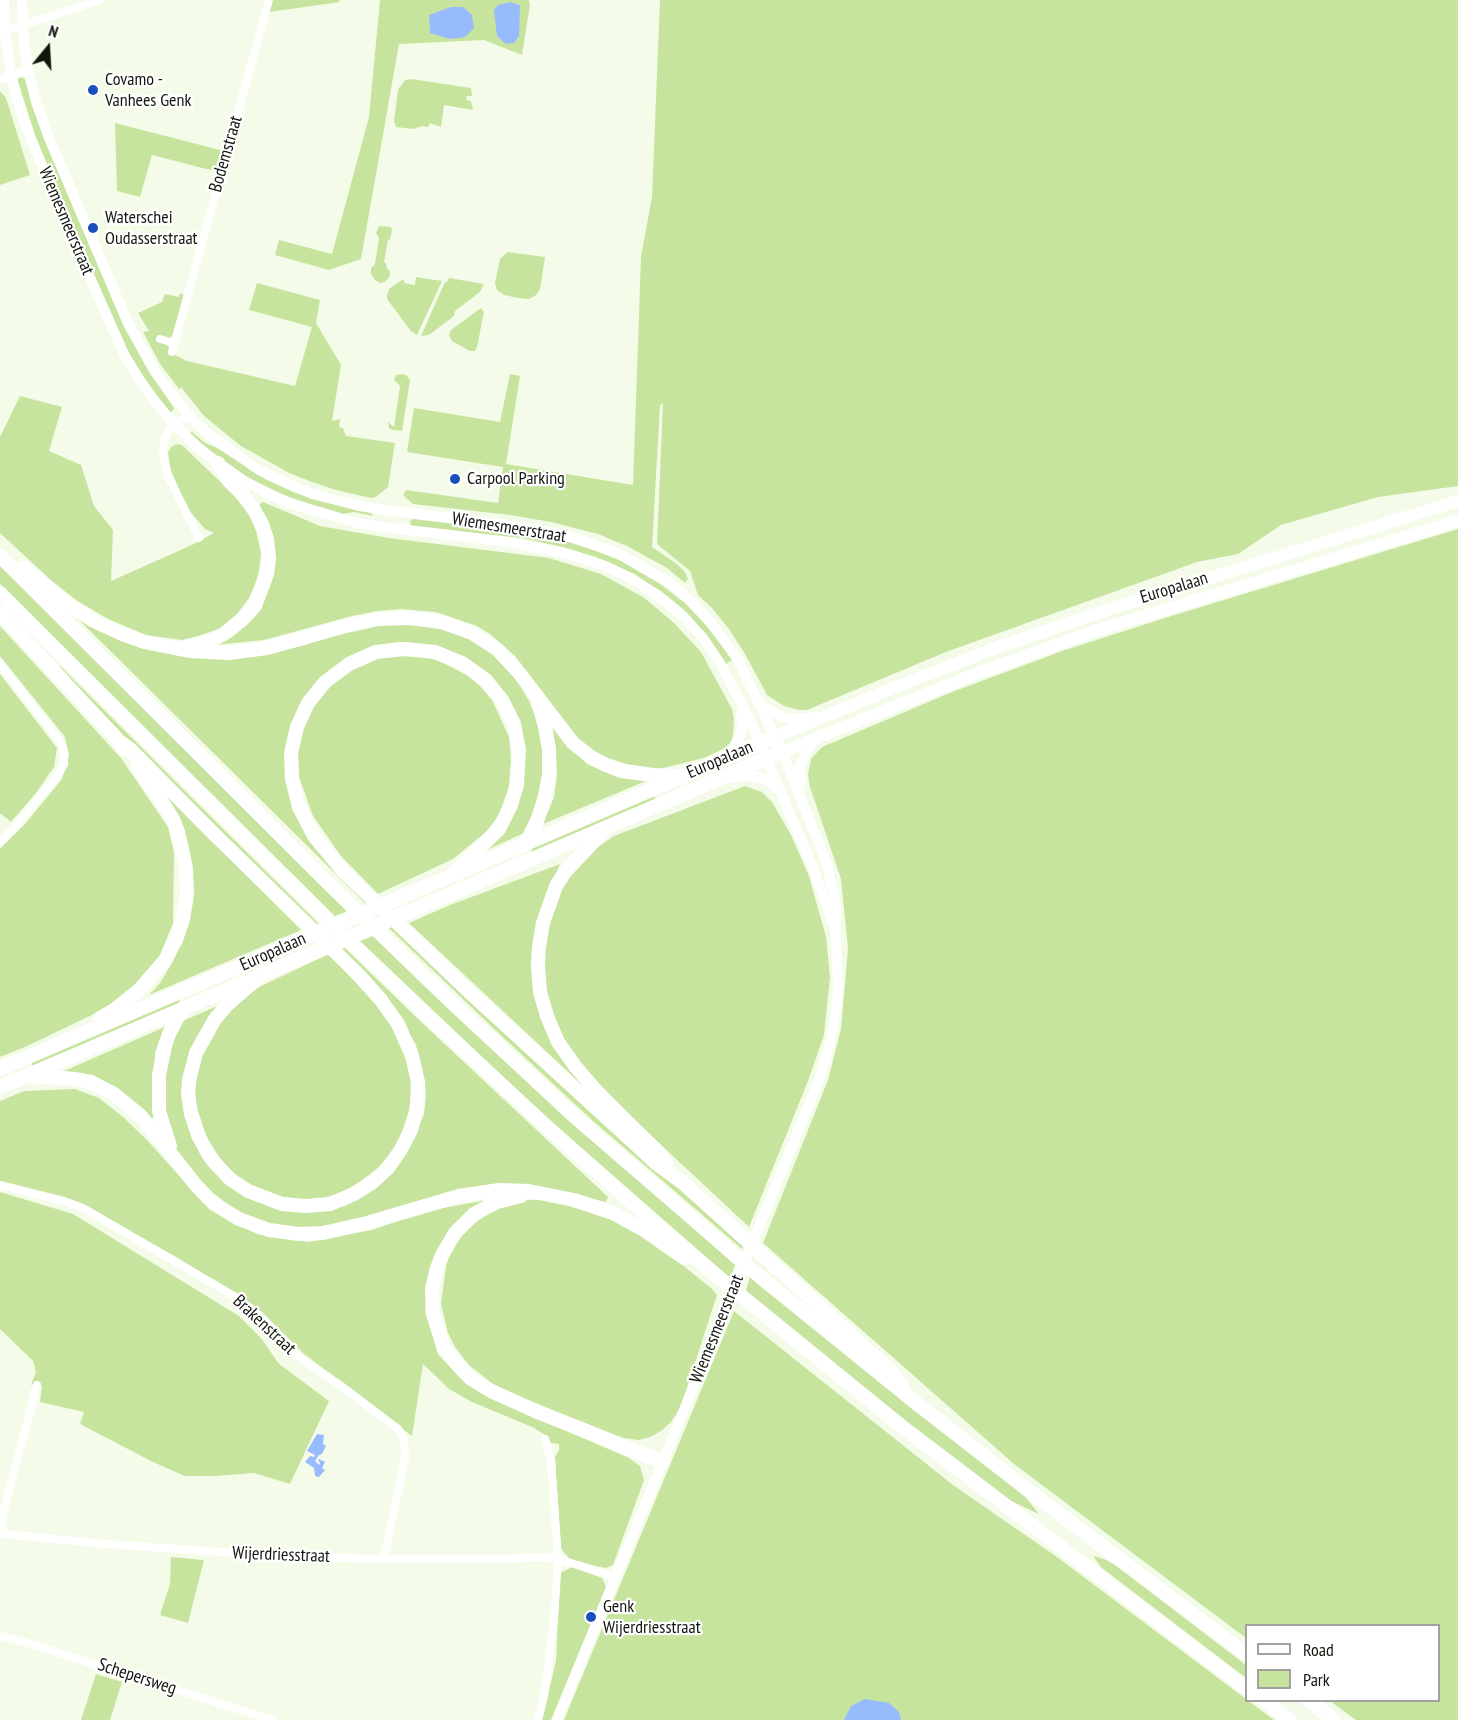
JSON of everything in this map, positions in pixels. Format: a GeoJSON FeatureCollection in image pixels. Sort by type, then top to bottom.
{"type":"FeatureCollection","features":[{"type":"Feature","properties":{"kind":"highway"},"geometry":{"type":"LineString","coordinates":[[177,648],[213,640],[226,633],[255,606],[267,574],[269,559],[267,539],[262,524],[218,463]]}},
{"type":"Feature","properties":{"kind":"highway"},"geometry":{"type":"LineString","coordinates":[[0,550],[69,605],[94,621],[144,642],[177,648],[211,653],[248,651],[287,644],[342,627],[394,617],[428,619],[456,627],[486,641],[508,660],[573,743],[591,757],[625,771],[665,777],[681,776]]}},
{"type":"Feature","properties":{"kind":"highway"},"geometry":{"type":"LineString","coordinates":[[0,556],[341,896],[534,1079],[648,1181],[759,1276],[916,1403],[1245,1653]]}},
{"type":"Feature","properties":{"kind":"highway"},"geometry":{"type":"LineString","coordinates":[[0,593],[312,905],[558,1137],[722,1280],[917,1438],[1245,1687]]}},
{"type":"Feature","properties":{"kind":"highway"},"geometry":{"type":"LineString","coordinates":[[0,613],[119,741],[172,819],[178,832],[186,868],[187,895],[183,919],[176,940],[165,960],[139,990],[103,1017],[68,1032],[46,1048]]}},
{"type":"Feature","properties":{"kind":"highway"},"geometry":{"type":"LineString","coordinates":[[452,875],[499,829],[511,805],[518,785],[519,750],[514,724],[502,700],[486,680],[462,663],[435,652],[405,649],[376,652],[349,663],[325,682],[309,703],[297,727],[291,753],[292,779],[299,807],[315,836],[343,871],[464,987],[649,1157],[683,1183],[890,1369],[916,1403]]}},
{"type":"Feature","properties":{"kind":"highway"},"geometry":{"type":"LineString","coordinates":[[497,874],[518,856],[537,821],[544,800],[549,775],[549,749],[534,692]]}},
{"type":"Feature","properties":{"kind":"highway","name":"Europalaan"},"geometry":{"type":"LineString","coordinates":[[0,1069],[775,737]]}},
{"type":"Feature","properties":{"kind":"highway"},"geometry":{"type":"LineString","coordinates":[[119,741],[130,749],[358,974],[398,1024],[412,1056],[418,1082],[417,1107],[411,1130],[388,1168],[373,1182],[354,1194],[330,1204],[306,1206],[282,1204],[248,1191],[230,1179],[208,1154],[191,1114],[188,1094],[189,1080],[196,1053],[215,1019],[259,976]]}},
{"type":"Feature","properties":{"kind":"highway","name":"Europalaan"},"geometry":{"type":"LineString","coordinates":[[0,1087],[782,752]]}},
{"type":"Feature","properties":{"kind":"highway"},"geometry":{"type":"LineString","coordinates":[[609,826],[565,872],[556,886],[543,923],[539,947],[540,992],[558,1042],[575,1066],[597,1093],[657,1151],[683,1183]]}},
{"type":"Feature","properties":{"kind":"highway"},"geometry":{"type":"LineString","coordinates":[[174,1156],[159,1111],[158,1090],[161,1060],[181,1010],[208,980]]}},
{"type":"Feature","properties":{"kind":"highway"},"geometry":{"type":"LineString","coordinates":[[26,1076],[75,1079],[103,1088],[141,1116],[201,1191],[224,1210],[259,1227],[289,1233],[312,1234],[345,1229],[434,1202],[478,1193],[506,1190],[541,1193],[587,1204],[622,1218],[653,1236],[694,1266],[722,1280]]}},
{"type":"Feature","properties":{"kind":"highway"},"geometry":{"type":"LineString","coordinates":[[541,1193],[489,1205],[467,1220],[447,1244],[436,1271],[432,1289],[433,1313],[444,1349],[470,1378],[491,1391],[663,1462]]}},
{"type":"Feature","properties":{"kind":"highway"},"geometry":{"type":"LineString","coordinates":[[1265,1702],[1290,1720]]}},
{"type":"Feature","properties":{"kind":"highway"},"geometry":{"type":"LineString","coordinates":[[1309,1702],[1334,1720]]}},
{"type":"Feature","properties":{"kind":"main road","name":"Wiemesmeerstraat"},"geometry":{"type":"LineString","coordinates":[[4,0],[2,31],[11,76],[33,144],[114,333],[142,384],[174,424],[202,451],[243,480],[270,495],[298,506],[328,516],[391,528],[508,542],[568,554],[631,578],[657,596],[684,617],[703,638],[720,663],[767,759],[815,873],[835,928]]}},
{"type":"Feature","properties":{"kind":"main road","name":"Wiemesmeerstraat"},"geometry":{"type":"LineString","coordinates":[[22,0],[22,26],[28,69],[36,102],[49,138],[128,323],[158,376],[189,416],[212,437],[250,464],[312,494],[359,506],[537,529],[566,535],[620,554],[669,582],[708,618],[739,661],[762,706],[799,791],[827,864],[836,905],[838,985],[830,1043],[819,1080],[557,1720]]}},
{"type":"Feature","properties":{"kind":"main road","name":"Europalaan"},"geometry":{"type":"LineString","coordinates":[[775,737],[998,647],[1110,609],[1458,501]]}},
{"type":"Feature","properties":{"kind":"main road","name":"Europalaan"},"geometry":{"type":"LineString","coordinates":[[782,752],[976,674],[1098,630],[1458,521]]}},
{"type":"Feature","properties":{"kind":"main road"},"geometry":{"type":"LineString","coordinates":[[762,706],[792,719],[821,717]]}},
{"type":"Feature","properties":{"kind":"main road"},"geometry":{"type":"LineString","coordinates":[[731,756],[740,736],[744,709]]}},
{"type":"Feature","properties":{"kind":"main road"},"geometry":{"type":"LineString","coordinates":[[799,791],[800,768],[813,740]]}},
{"type":"Feature","properties":{"kind":"main road"},"geometry":{"type":"LineString","coordinates":[[721,779],[759,777],[780,791]]}},
{"type":"Feature","properties":{"kind":"street"},"geometry":{"type":"LineString","coordinates":[[2,31],[100,0]]}},
{"type":"Feature","properties":{"kind":"street","name":"Bodemstraat"},"geometry":{"type":"LineString","coordinates":[[172,352],[269,0]]}},
{"type":"Feature","properties":{"kind":"street"},"geometry":{"type":"LineString","coordinates":[[0,80],[28,69]]}},
{"type":"Feature","properties":{"kind":"street"},"geometry":{"type":"LineString","coordinates":[[160,339],[174,343]]}},
{"type":"Feature","properties":{"kind":"street"},"geometry":{"type":"LineString","coordinates":[[189,416],[169,429],[164,440],[163,454],[168,476],[198,538]]}},
{"type":"Feature","properties":{"kind":"street"},"geometry":{"type":"LineString","coordinates":[[0,664],[59,741],[64,757],[58,775],[21,821],[0,842]]}},
{"type":"Feature","properties":{"kind":"street","name":"Brakenstraat"},"geometry":{"type":"LineString","coordinates":[[0,1185],[83,1208],[239,1299],[300,1358],[398,1429],[404,1439],[405,1458],[384,1559]]}},
{"type":"Feature","properties":{"kind":"street"},"geometry":{"type":"LineString","coordinates":[[2,1537],[2,1521],[37,1385]]}},
{"type":"Feature","properties":{"kind":"street"},"geometry":{"type":"LineString","coordinates":[[529,1715],[539,1719],[544,1696],[552,1640],[558,1559],[551,1461],[553,1450],[545,1439]]}},
{"type":"Feature","properties":{"kind":"street","name":"Wijerdriesstraat"},"geometry":{"type":"LineString","coordinates":[[2,1537],[240,1554],[384,1559],[542,1557],[558,1559],[616,1577]]}},
{"type":"Feature","properties":{"kind":"street","name":"Schepersweg"},"geometry":{"type":"LineString","coordinates":[[0,1636],[65,1654],[273,1720]]}},
{"type":"Feature","properties":{"kind":"green space"},"geometry":{"type":"Polygon","coordinates":[[[272,0],[339,0],[340,2],[269,12],[272,0]]]}},
{"type":"Feature","properties":{"kind":"green space"},"geometry":{"type":"Polygon","coordinates":[[[380,0],[529,0],[522,55],[484,40],[399,44],[361,259],[329,270],[275,255],[279,240],[332,254],[369,117],[380,0]]]}},
{"type":"Feature","properties":{"kind":"green space"},"geometry":{"type":"Polygon","coordinates":[[[660,0],[1458,0],[1458,486],[1378,497],[1281,525],[1238,554],[1197,562],[946,652],[807,710],[784,706],[767,695],[729,629],[698,595],[690,571],[657,544],[663,403],[660,405],[652,547],[685,572],[688,579],[685,583],[667,568],[627,546],[598,534],[551,522],[510,515],[413,504],[403,495],[406,490],[498,503],[503,467],[407,452],[414,408],[500,422],[510,374],[520,376],[506,464],[633,485],[641,257],[652,197],[660,0]]]}},
{"type":"Feature","properties":{"kind":"green space"},"geometry":{"type":"Polygon","coordinates":[[[21,77],[25,79],[43,136],[124,327],[149,372],[174,408],[172,412],[155,393],[129,355],[35,135],[18,81],[21,77]]]}},
{"type":"Feature","properties":{"kind":"green space"},"geometry":{"type":"Polygon","coordinates":[[[405,80],[471,88],[472,96],[467,96],[466,100],[471,101],[473,110],[444,105],[441,127],[430,123],[428,127],[422,126],[414,129],[396,127],[394,121],[398,90],[405,80]]]}},
{"type":"Feature","properties":{"kind":"green space"},"geometry":{"type":"Polygon","coordinates":[[[0,91],[6,98],[30,175],[0,185],[0,91]]]}},
{"type":"Feature","properties":{"kind":"green space"},"geometry":{"type":"Polygon","coordinates":[[[115,123],[224,151],[218,172],[152,155],[140,197],[117,191],[115,123]]]}},
{"type":"Feature","properties":{"kind":"green space"},"geometry":{"type":"Polygon","coordinates":[[[379,226],[391,227],[392,230],[384,262],[390,276],[385,282],[380,283],[371,274],[371,268],[375,264],[379,238],[376,233],[379,226]]]}},
{"type":"Feature","properties":{"kind":"green space"},"geometry":{"type":"Polygon","coordinates":[[[507,252],[545,257],[540,289],[529,299],[504,295],[497,290],[495,283],[500,259],[507,252]]]}},
{"type":"Feature","properties":{"kind":"green space"},"geometry":{"type":"Polygon","coordinates":[[[416,277],[442,281],[417,335],[411,331],[387,299],[389,289],[402,280],[404,283],[415,285],[416,277]]]}},
{"type":"Feature","properties":{"kind":"green space"},"geometry":{"type":"Polygon","coordinates":[[[449,278],[484,284],[480,292],[455,311],[454,316],[429,335],[421,336],[445,282],[449,278]]]}},
{"type":"Feature","properties":{"kind":"green space"},"geometry":{"type":"Polygon","coordinates":[[[257,283],[320,300],[316,323],[341,365],[332,421],[340,419],[339,427],[343,428],[346,436],[395,443],[388,487],[376,497],[371,498],[336,490],[312,482],[289,473],[241,446],[204,416],[160,364],[143,332],[149,331],[138,313],[162,302],[165,294],[179,297],[180,293],[184,295],[173,334],[166,344],[169,352],[187,361],[295,386],[312,327],[249,310],[257,283]]]}},
{"type":"Feature","properties":{"kind":"green space"},"geometry":{"type":"Polygon","coordinates":[[[481,308],[484,312],[477,347],[475,351],[470,351],[452,341],[449,335],[451,330],[481,308]]]}},
{"type":"Feature","properties":{"kind":"green space"},"geometry":{"type":"Polygon","coordinates":[[[396,375],[406,375],[410,380],[402,431],[389,428],[388,422],[394,427],[400,386],[394,380],[396,375]]]}},
{"type":"Feature","properties":{"kind":"green space"},"geometry":{"type":"Polygon","coordinates":[[[20,396],[62,407],[49,451],[81,465],[94,506],[113,530],[111,581],[214,533],[205,529],[187,508],[170,468],[168,452],[172,446],[179,444],[183,446],[233,494],[249,514],[261,553],[255,584],[249,598],[237,614],[219,629],[182,640],[146,635],[108,619],[76,600],[0,533],[0,437],[20,396]]]}},
{"type":"Feature","properties":{"kind":"green space"},"geometry":{"type":"Polygon","coordinates":[[[191,431],[205,443],[217,448],[265,479],[293,492],[371,513],[373,516],[354,512],[343,514],[288,497],[245,476],[190,434],[191,431]]]}},
{"type":"Feature","properties":{"kind":"green space"},"geometry":{"type":"Polygon","coordinates":[[[263,502],[320,526],[389,538],[549,558],[601,574],[643,597],[673,622],[701,652],[732,709],[733,736],[730,743],[725,748],[704,758],[659,769],[621,764],[601,757],[585,746],[571,731],[516,657],[490,634],[477,626],[436,612],[400,609],[378,611],[264,640],[214,645],[266,591],[260,508],[263,502]]]}},
{"type":"Feature","properties":{"kind":"green space"},"geometry":{"type":"Polygon","coordinates":[[[412,519],[555,538],[619,560],[660,584],[686,604],[715,635],[732,660],[726,664],[703,631],[683,609],[661,591],[621,568],[596,557],[563,547],[521,538],[411,526],[412,519]]]}},
{"type":"Feature","properties":{"kind":"green space"},"geometry":{"type":"Polygon","coordinates":[[[1458,529],[1458,1720],[1356,1720],[1331,1702],[1440,1702],[1440,1624],[1245,1624],[1245,1637],[1014,1464],[763,1243],[828,1080],[841,1029],[848,949],[841,879],[810,787],[808,775],[811,759],[822,747],[952,692],[1062,651],[1458,529]]]}},
{"type":"Feature","properties":{"kind":"green space"},"geometry":{"type":"Polygon","coordinates":[[[0,565],[347,911],[335,916],[0,584],[0,565]]]}},
{"type":"Feature","properties":{"kind":"green space"},"geometry":{"type":"Polygon","coordinates":[[[71,612],[123,640],[269,654],[352,629],[393,622],[442,627],[475,641],[500,659],[515,677],[529,701],[542,734],[545,753],[542,792],[524,833],[489,849],[510,820],[522,790],[525,769],[524,745],[509,703],[443,649],[397,642],[373,646],[354,654],[334,668],[290,731],[296,814],[369,902],[365,903],[71,612]]]}},
{"type":"Feature","properties":{"kind":"green space"},"geometry":{"type":"Polygon","coordinates":[[[0,626],[121,758],[168,827],[174,853],[173,923],[158,960],[126,995],[98,1012],[0,1057],[0,849],[25,824],[62,779],[69,755],[65,737],[0,656],[0,626]]]}},
{"type":"Feature","properties":{"kind":"green space"},"geometry":{"type":"Polygon","coordinates":[[[381,657],[427,657],[444,663],[468,676],[492,700],[509,737],[511,759],[509,786],[499,815],[486,832],[453,859],[378,894],[341,856],[313,816],[299,777],[298,753],[300,735],[312,706],[342,673],[381,657]]]}},
{"type":"Feature","properties":{"kind":"green space"},"geometry":{"type":"Polygon","coordinates":[[[60,666],[318,923],[313,926],[152,766],[60,666]]]}},
{"type":"Feature","properties":{"kind":"green space"},"geometry":{"type":"Polygon","coordinates":[[[0,674],[57,748],[54,767],[36,793],[11,822],[0,813],[0,674]]]}},
{"type":"Feature","properties":{"kind":"green space"},"geometry":{"type":"Polygon","coordinates":[[[552,726],[587,764],[619,778],[646,781],[543,824],[554,797],[557,775],[552,726]]]}},
{"type":"Feature","properties":{"kind":"green space"},"geometry":{"type":"Polygon","coordinates":[[[745,786],[762,792],[772,802],[791,835],[809,876],[826,937],[830,977],[824,1035],[808,1081],[749,1227],[630,1116],[576,1059],[549,1011],[542,966],[547,927],[558,896],[569,878],[592,851],[614,836],[745,786]]]}},
{"type":"Feature","properties":{"kind":"green space"},"geometry":{"type":"Polygon","coordinates":[[[654,794],[656,801],[529,856],[534,845],[654,794]]]}},
{"type":"Feature","properties":{"kind":"green space"},"geometry":{"type":"Polygon","coordinates":[[[167,796],[301,930],[149,995],[160,983],[172,963],[186,932],[192,905],[193,877],[190,852],[184,831],[167,796]]]}},
{"type":"Feature","properties":{"kind":"green space"},"geometry":{"type":"Polygon","coordinates":[[[560,864],[539,915],[533,984],[598,1100],[409,923],[450,905],[560,864]]]}},
{"type":"Feature","properties":{"kind":"green space"},"geometry":{"type":"Polygon","coordinates":[[[394,926],[594,1114],[744,1245],[742,1249],[593,1121],[389,928],[394,926]]]}},
{"type":"Feature","properties":{"kind":"green space"},"geometry":{"type":"Polygon","coordinates":[[[374,936],[535,1087],[735,1265],[730,1278],[534,1106],[360,941],[374,936]]]}},
{"type":"Feature","properties":{"kind":"green space"},"geometry":{"type":"Polygon","coordinates":[[[345,948],[608,1197],[606,1202],[547,1188],[406,1206],[322,1229],[281,1227],[245,1215],[227,1206],[198,1182],[174,1148],[166,1122],[162,1088],[168,1053],[178,1026],[185,1020],[222,1004],[196,1038],[184,1083],[221,1178],[321,1210],[345,1206],[365,1194],[413,1140],[424,1114],[426,1096],[416,1045],[407,1029],[340,950],[345,948]]]}},
{"type":"Feature","properties":{"kind":"green space"},"geometry":{"type":"Polygon","coordinates":[[[329,954],[383,1012],[395,1033],[410,1072],[409,1112],[397,1145],[379,1167],[361,1181],[341,1193],[323,1198],[303,1200],[277,1196],[237,1177],[225,1166],[207,1138],[196,1105],[195,1090],[198,1071],[210,1037],[240,1001],[261,986],[329,954]]]}},
{"type":"Feature","properties":{"kind":"green space"},"geometry":{"type":"Polygon","coordinates":[[[181,997],[177,1006],[33,1067],[31,1061],[181,997]]]}},
{"type":"Feature","properties":{"kind":"green space"},"geometry":{"type":"Polygon","coordinates":[[[165,1027],[155,1052],[152,1102],[154,1118],[148,1117],[90,1075],[64,1071],[165,1027]]]}},
{"type":"Feature","properties":{"kind":"green space"},"geometry":{"type":"Polygon","coordinates":[[[75,1089],[99,1098],[122,1116],[147,1140],[210,1210],[257,1234],[309,1242],[372,1230],[426,1211],[482,1201],[486,1203],[444,1238],[430,1267],[425,1311],[438,1354],[459,1377],[502,1403],[629,1458],[640,1466],[644,1480],[613,1565],[606,1568],[570,1559],[561,1549],[555,1457],[559,1444],[551,1443],[547,1436],[449,1389],[423,1364],[412,1436],[303,1353],[258,1308],[178,1258],[82,1204],[0,1182],[0,1101],[24,1091],[75,1089]]]}},
{"type":"Feature","properties":{"kind":"green space"},"geometry":{"type":"Polygon","coordinates":[[[0,1192],[73,1214],[239,1316],[261,1338],[279,1364],[329,1401],[290,1484],[254,1473],[185,1476],[80,1424],[84,1412],[40,1402],[42,1386],[31,1385],[36,1372],[33,1361],[0,1329],[0,1192]]]}},
{"type":"Feature","properties":{"kind":"green space"},"geometry":{"type":"Polygon","coordinates":[[[526,1200],[543,1200],[563,1204],[614,1219],[664,1250],[717,1295],[680,1409],[661,1431],[639,1440],[623,1438],[498,1388],[469,1365],[455,1347],[448,1333],[441,1304],[446,1266],[451,1252],[470,1227],[487,1214],[526,1200]]]}},
{"type":"Feature","properties":{"kind":"green space"},"geometry":{"type":"Polygon","coordinates":[[[750,1276],[1024,1495],[1039,1514],[1011,1501],[745,1294],[750,1276]]]}},
{"type":"Feature","properties":{"kind":"green space"},"geometry":{"type":"Polygon","coordinates":[[[734,1311],[953,1485],[1057,1557],[1245,1698],[1245,1702],[1250,1702],[1274,1720],[564,1720],[734,1311]]]}},
{"type":"Feature","properties":{"kind":"green space"},"geometry":{"type":"Polygon","coordinates":[[[1093,1556],[1115,1565],[1245,1664],[1245,1677],[1102,1568],[1093,1556]]]}},
{"type":"Feature","properties":{"kind":"green space"},"geometry":{"type":"Polygon","coordinates":[[[171,1557],[204,1560],[188,1623],[160,1615],[170,1584],[171,1557]]]}},
{"type":"Feature","properties":{"kind":"green space"},"geometry":{"type":"Polygon","coordinates":[[[572,1567],[602,1578],[606,1587],[551,1720],[542,1720],[556,1661],[560,1573],[572,1567]]]}},
{"type":"Feature","properties":{"kind":"green space"},"geometry":{"type":"Polygon","coordinates":[[[96,1674],[122,1682],[110,1720],[81,1720],[96,1674]]]}},
{"type":"Feature","properties":{"kind":"water"},"geometry":{"type":"Polygon","coordinates":[[[510,2],[520,5],[519,36],[514,43],[506,44],[497,36],[494,10],[498,5],[510,2]]]}},
{"type":"Feature","properties":{"kind":"water"},"geometry":{"type":"Polygon","coordinates":[[[451,7],[463,7],[472,15],[474,28],[465,37],[450,39],[430,33],[429,15],[451,7]]]}},
{"type":"Feature","properties":{"kind":"water"},"geometry":{"type":"Polygon","coordinates":[[[317,1434],[324,1435],[323,1444],[326,1446],[315,1461],[319,1465],[319,1459],[325,1462],[322,1468],[325,1470],[319,1477],[315,1476],[314,1468],[305,1462],[310,1456],[315,1455],[307,1451],[317,1434]]]}},
{"type":"Feature","properties":{"kind":"water"},"geometry":{"type":"Polygon","coordinates":[[[865,1699],[889,1703],[899,1712],[901,1720],[844,1720],[851,1706],[865,1699]]]}},
{"type":"Feature","properties":{"kind":"place","name":"Covamo - Vanhees Genk"},"geometry":{"type":"Point","coordinates":[93,90]}},
{"type":"Feature","properties":{"kind":"place","name":"Waterschei Oudasserstraat"},"geometry":{"type":"Point","coordinates":[93,228]}},
{"type":"Feature","properties":{"kind":"place","name":"Carpool Parking"},"geometry":{"type":"Point","coordinates":[455,479]}},
{"type":"Feature","properties":{"kind":"place","name":"Genk Wijerdriesstraat"},"geometry":{"type":"Point","coordinates":[591,1617]}}]}
